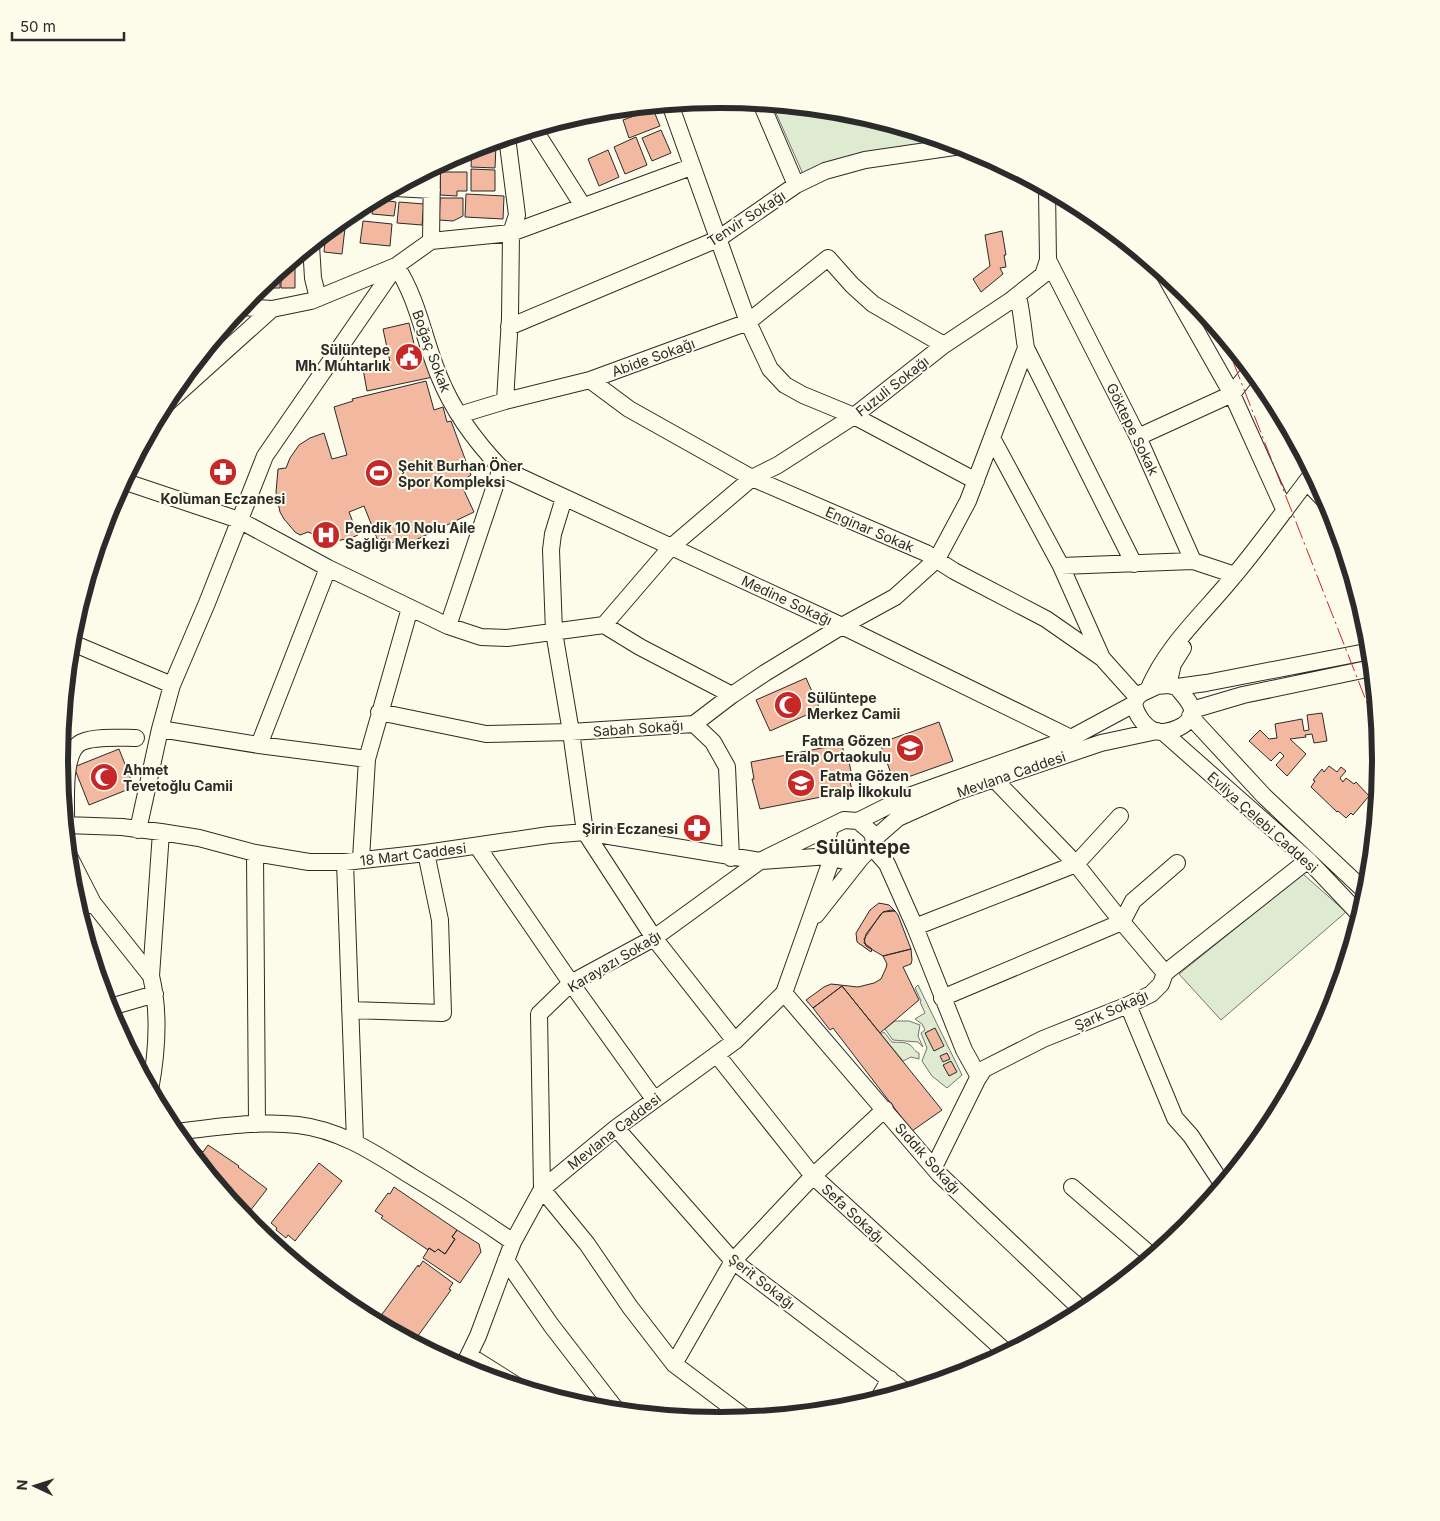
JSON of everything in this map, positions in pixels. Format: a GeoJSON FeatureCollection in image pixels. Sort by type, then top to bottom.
{"type":"FeatureCollection","features":[{"type":"Feature","properties":{"kind":"street"},"geometry":{"type":"LineString","coordinates":[[764,109],[796,185]]}},
{"type":"Feature","properties":{"kind":"street"},"geometry":{"type":"LineString","coordinates":[[672,110],[748,322],[770,369],[785,385],[803,395],[854,416],[976,481]]}},
{"type":"Feature","properties":{"kind":"street"},"geometry":{"type":"LineString","coordinates":[[537,134],[583,206]]}},
{"type":"Feature","properties":{"kind":"street"},"geometry":{"type":"LineString","coordinates":[[505,401],[511,233],[517,215],[509,143]]}},
{"type":"Feature","properties":{"kind":"street","name":"Tenvir Sokağı"},"geometry":{"type":"LineString","coordinates":[[509,328],[718,239],[796,185],[824,171],[865,160],[944,148]]}},
{"type":"Feature","properties":{"kind":"street"},"geometry":{"type":"LineString","coordinates":[[251,308],[272,309],[318,298],[396,266],[431,241],[511,233],[691,166]]}},
{"type":"Feature","properties":{"kind":"street"},"geometry":{"type":"LineString","coordinates":[[431,241],[432,175]]}},
{"type":"Feature","properties":{"kind":"street"},"geometry":{"type":"LineString","coordinates":[[406,189],[432,190]]}},
{"type":"Feature","properties":{"kind":"street"},"geometry":{"type":"LineString","coordinates":[[1046,195],[1048,260]]}},
{"type":"Feature","properties":{"kind":"street"},"geometry":{"type":"LineString","coordinates":[[311,253],[312,278],[318,298]]}},
{"type":"Feature","properties":{"kind":"street","name":"Abide Sokağı"},"geometry":{"type":"LineString","coordinates":[[458,415],[590,380],[748,322],[828,258],[852,285],[873,304],[944,345]]}},
{"type":"Feature","properties":{"kind":"street","name":"Fuzuli Sokağı"},"geometry":{"type":"LineString","coordinates":[[604,626],[671,547],[752,478],[778,465],[854,416],[944,345],[1018,296],[1043,275],[1048,260]]}},
{"type":"Feature","properties":{"kind":"street","name":"Göktepe Sokak"},"geometry":{"type":"LineString","coordinates":[[1048,260],[1138,437],[1192,561]]}},
{"type":"Feature","properties":{"kind":"street"},"geometry":{"type":"LineString","coordinates":[[138,830],[160,729],[172,686],[265,456],[396,266]]}},
{"type":"Feature","properties":{"kind":"street","name":"Boğaç Sokak"},"geometry":{"type":"LineString","coordinates":[[396,266],[407,281],[438,375],[458,415],[484,450],[501,468]]}},
{"type":"Feature","properties":{"kind":"street"},"geometry":{"type":"LineString","coordinates":[[1018,296],[1023,317],[1026,348],[1134,564]]}},
{"type":"Feature","properties":{"kind":"street"},"geometry":{"type":"LineString","coordinates":[[1184,302],[1232,394],[1285,511]]}},
{"type":"Feature","properties":{"kind":"street"},"geometry":{"type":"LineString","coordinates":[[184,388],[272,309]]}},
{"type":"Feature","properties":{"kind":"street"},"geometry":{"type":"LineString","coordinates":[[937,559],[968,501],[1026,348]]}},
{"type":"Feature","properties":{"kind":"street"},"geometry":{"type":"LineString","coordinates":[[1138,437],[1232,394],[1247,375]]}},
{"type":"Feature","properties":{"kind":"street","name":"Enginar Sokak"},"geometry":{"type":"LineString","coordinates":[[590,380],[629,409],[752,478],[926,553],[954,571],[1046,619],[1102,658],[1140,697]]}},
{"type":"Feature","properties":{"kind":"street"},"geometry":{"type":"LineString","coordinates":[[992,438],[1061,566],[1102,658]]}},
{"type":"Feature","properties":{"kind":"street"},"geometry":{"type":"LineString","coordinates":[[448,626],[501,468]]}},
{"type":"Feature","properties":{"kind":"street","name":"Medine Sokağı"},"geometry":{"type":"LineString","coordinates":[[501,468],[842,626],[1072,738]]}},
{"type":"Feature","properties":{"kind":"street"},"geometry":{"type":"LineString","coordinates":[[1309,480],[1235,575],[1201,615],[1185,630],[1156,670],[1140,697],[1135,711],[1144,723],[1153,730],[1160,732],[1178,727],[1191,713],[1243,695],[1366,669]]}},
{"type":"Feature","properties":{"kind":"street"},"geometry":{"type":"LineString","coordinates":[[130,483],[239,520],[328,568],[448,626],[481,637],[507,638],[604,626],[640,647],[732,694]]}},
{"type":"Feature","properties":{"kind":"street"},"geometry":{"type":"LineString","coordinates":[[564,498],[553,534],[551,550],[554,632],[585,832],[654,938],[735,1041]]}},
{"type":"Feature","properties":{"kind":"street","name":"Sabah Sokağı"},"geometry":{"type":"LineString","coordinates":[[379,712],[486,734],[571,732],[694,724],[732,694],[842,626],[894,597],[937,559]]}},
{"type":"Feature","properties":{"kind":"street"},"geometry":{"type":"LineString","coordinates":[[1061,566],[1192,561],[1235,575]]}},
{"type":"Feature","properties":{"kind":"street"},"geometry":{"type":"LineString","coordinates":[[259,745],[328,568]]}},
{"type":"Feature","properties":{"kind":"street"},"geometry":{"type":"LineString","coordinates":[[355,1142],[350,1010],[353,860],[367,759],[410,608]]}},
{"type":"Feature","properties":{"kind":"street"},"geometry":{"type":"LineString","coordinates":[[1191,713],[1173,686],[1173,664],[1198,626],[1201,615]]}},
{"type":"Feature","properties":{"kind":"street"},"geometry":{"type":"LineString","coordinates":[[78,645],[172,686]]}},
{"type":"Feature","properties":{"kind":"street"},"geometry":{"type":"LineString","coordinates":[[1140,697],[1173,686],[1363,652]]}},
{"type":"Feature","properties":{"kind":"street","name":"Mevlana Caddesi"},"geometry":{"type":"LineString","coordinates":[[858,821],[906,797],[1072,738],[1140,697]]}},
{"type":"Feature","properties":{"kind":"street","name":"Evliya Çelebi Caddesi"},"geometry":{"type":"LineString","coordinates":[[1191,713],[1264,796],[1360,887]]}},
{"type":"Feature","properties":{"kind":"street"},"geometry":{"type":"LineString","coordinates":[[694,724],[713,742],[726,767],[731,858]]}},
{"type":"Feature","properties":{"kind":"street"},"geometry":{"type":"LineString","coordinates":[[160,729],[259,745],[367,759]]}},
{"type":"Feature","properties":{"kind":"street","name":"Mevlana Caddesi"},"geometry":{"type":"LineString","coordinates":[[807,926],[869,849],[898,818],[956,792],[1102,744],[1160,732]]}},
{"type":"Feature","properties":{"kind":"street","name":"Evliya Çelebi Caddesi"},"geometry":{"type":"LineString","coordinates":[[1160,732],[1308,860],[1355,909]]}},
{"type":"Feature","properties":{"kind":"street"},"geometry":{"type":"LineString","coordinates":[[68,775],[69,760],[73,749],[83,741],[136,738]]}},
{"type":"Feature","properties":{"kind":"street"},"geometry":{"type":"LineString","coordinates":[[995,780],[1076,864],[1165,973]]}},
{"type":"Feature","properties":{"kind":"street"},"geometry":{"type":"LineString","coordinates":[[915,927],[1076,864],[1120,816]]}},
{"type":"Feature","properties":{"kind":"street"},"geometry":{"type":"LineString","coordinates":[[869,849],[845,861],[831,857],[827,842],[831,827],[844,820],[858,821],[867,827],[869,849],[887,864],[915,927],[964,1050],[979,1077]]}},
{"type":"Feature","properties":{"kind":"street","name":"18 Mart Caddesi"},"geometry":{"type":"LineString","coordinates":[[71,825],[161,832],[199,838],[255,853],[309,862],[426,854],[585,832],[760,862],[831,857]]}},
{"type":"Feature","properties":{"kind":"street","name":"Karayazı Sokağı"},"geometry":{"type":"LineString","coordinates":[[542,1189],[539,1014],[571,983],[654,938],[760,862],[831,827]]}},
{"type":"Feature","properties":{"kind":"street"},"geometry":{"type":"LineString","coordinates":[[150,1077],[156,1042],[155,994],[150,976],[161,832]]}},
{"type":"Feature","properties":{"kind":"street"},"geometry":{"type":"LineString","coordinates":[[477,846],[571,983],[654,1099]]}},
{"type":"Feature","properties":{"kind":"street"},"geometry":{"type":"LineString","coordinates":[[255,853],[257,1124]]}},
{"type":"Feature","properties":{"kind":"street"},"geometry":{"type":"LineString","coordinates":[[350,1010],[443,1013],[440,920],[426,854]]}},
{"type":"Feature","properties":{"kind":"street","name":"Mevlana Caddesi"},"geometry":{"type":"LineString","coordinates":[[466,1361],[513,1242],[542,1189],[616,1128],[735,1041],[784,992],[831,857]]}},
{"type":"Feature","properties":{"kind":"street","name":"Şark Sokağı"},"geometry":{"type":"LineString","coordinates":[[934,1167],[984,1069],[1043,1039],[1128,1005],[1150,994],[1161,984],[1165,973],[1308,860]]}},
{"type":"Feature","properties":{"kind":"street"},"geometry":{"type":"LineString","coordinates":[[942,998],[1122,922],[1133,901],[1177,863]]}},
{"type":"Feature","properties":{"kind":"street"},"geometry":{"type":"LineString","coordinates":[[77,872],[93,903],[150,976]]}},
{"type":"Feature","properties":{"kind":"street"},"geometry":{"type":"LineString","coordinates":[[84,906],[93,903]]}},
{"type":"Feature","properties":{"kind":"street","name":"Sıddık Sokağı"},"geometry":{"type":"LineString","coordinates":[[784,992],[934,1167],[1078,1306]]}},
{"type":"Feature","properties":{"kind":"street"},"geometry":{"type":"LineString","coordinates":[[115,1006],[155,994]]}},
{"type":"Feature","properties":{"kind":"street"},"geometry":{"type":"LineString","coordinates":[[1128,1005],[1175,1118],[1190,1136],[1220,1180]]}},
{"type":"Feature","properties":{"kind":"street","name":"Sefa Sokağı"},"geometry":{"type":"LineString","coordinates":[[717,1055],[813,1176],[1002,1349]]}},
{"type":"Feature","properties":{"kind":"street"},"geometry":{"type":"LineString","coordinates":[[674,1364],[733,1261],[813,1176],[885,1109]]}},
{"type":"Feature","properties":{"kind":"street"},"geometry":{"type":"LineString","coordinates":[[183,1131],[267,1123],[300,1125],[333,1133],[363,1146],[513,1242]]}},
{"type":"Feature","properties":{"kind":"street","name":"Şerit Sokağı"},"geometry":{"type":"LineString","coordinates":[[616,1128],[733,1261],[900,1387]]}},
{"type":"Feature","properties":{"kind":"street"},"geometry":{"type":"LineString","coordinates":[[1072,1187],[1148,1253]]}},
{"type":"Feature","properties":{"kind":"street"},"geometry":{"type":"LineString","coordinates":[[542,1189],[587,1244],[630,1307],[674,1364],[738,1413]]}},
{"type":"Feature","properties":{"kind":"street"},"geometry":{"type":"LineString","coordinates":[[506,1260],[551,1325],[611,1403]]}},
{"type":"Feature","properties":{"kind":"street"},"geometry":{"type":"LineString","coordinates":[[881,1393],[890,1379]]}},
{"type":"Feature","properties":{"kind":"green space"},"geometry":{"type":"Polygon","coordinates":[[[775,110],[847,121],[889,130],[935,145],[803,174],[775,110]]]}},
{"type":"Feature","properties":{"kind":"green space"},"geometry":{"type":"Polygon","coordinates":[[[1303,874],[1346,912],[1221,1020],[1179,974],[1303,874]]]}},
{"type":"Feature","properties":{"kind":"green space"},"geometry":{"type":"Polygon","coordinates":[[[918,985],[962,1075],[947,1088],[932,1076],[922,1061],[927,1048],[921,1033],[925,1030],[922,1024],[915,1019],[925,1013],[915,988],[918,985]]]}},
{"type":"Feature","properties":{"kind":"green space"},"geometry":{"type":"Polygon","coordinates":[[[895,1021],[909,1021],[920,1025],[918,1036],[923,1047],[918,1042],[893,1040],[885,1029],[895,1021]]]}},
{"type":"Feature","properties":{"kind":"green space"},"geometry":{"type":"Polygon","coordinates":[[[884,1032],[892,1042],[910,1045],[919,1053],[919,1059],[911,1057],[903,1061],[881,1034],[884,1032]]]}},
{"type":"Feature","properties":{"kind":"building"},"geometry":{"type":"Polygon","coordinates":[[[654,112],[660,126],[629,138],[623,120],[641,113],[654,112]]]}},
{"type":"Feature","properties":{"kind":"building"},"geometry":{"type":"Polygon","coordinates":[[[661,130],[671,153],[652,161],[642,138],[661,130]]]}},
{"type":"Feature","properties":{"kind":"building"},"geometry":{"type":"Polygon","coordinates":[[[636,137],[647,165],[625,174],[614,147],[636,137]]]}},
{"type":"Feature","properties":{"kind":"building"},"geometry":{"type":"Polygon","coordinates":[[[496,148],[495,168],[471,167],[472,157],[496,148]]]}},
{"type":"Feature","properties":{"kind":"building"},"geometry":{"type":"Polygon","coordinates":[[[608,150],[619,177],[599,186],[588,159],[608,150]]]}},
{"type":"Feature","properties":{"kind":"building"},"geometry":{"type":"Polygon","coordinates":[[[471,169],[495,170],[495,191],[471,191],[471,169]]]}},
{"type":"Feature","properties":{"kind":"building"},"geometry":{"type":"Polygon","coordinates":[[[440,172],[467,172],[467,191],[457,191],[457,196],[440,195],[440,172]]]}},
{"type":"Feature","properties":{"kind":"building"},"geometry":{"type":"Polygon","coordinates":[[[424,179],[424,184],[416,183],[424,179]]]}},
{"type":"Feature","properties":{"kind":"building"},"geometry":{"type":"Polygon","coordinates":[[[466,194],[504,196],[503,219],[465,217],[466,194]]]}},
{"type":"Feature","properties":{"kind":"building"},"geometry":{"type":"Polygon","coordinates":[[[440,198],[463,198],[463,216],[453,221],[439,220],[440,198]]]}},
{"type":"Feature","properties":{"kind":"building"},"geometry":{"type":"Polygon","coordinates":[[[385,201],[396,202],[394,216],[372,214],[373,208],[385,201]]]}},
{"type":"Feature","properties":{"kind":"building"},"geometry":{"type":"Polygon","coordinates":[[[399,202],[424,204],[422,225],[397,223],[399,202]]]}},
{"type":"Feature","properties":{"kind":"building"},"geometry":{"type":"Polygon","coordinates":[[[363,221],[392,224],[390,246],[360,243],[363,221]]]}},
{"type":"Feature","properties":{"kind":"building"},"geometry":{"type":"Polygon","coordinates":[[[345,228],[342,254],[324,252],[325,241],[345,228]]]}},
{"type":"Feature","properties":{"kind":"building"},"geometry":{"type":"Polygon","coordinates":[[[1002,231],[1006,267],[1000,268],[1003,274],[981,292],[973,279],[990,266],[985,235],[1002,231]]]}},
{"type":"Feature","properties":{"kind":"building"},"geometry":{"type":"Polygon","coordinates":[[[295,266],[295,288],[281,288],[281,278],[295,266]]]}},
{"type":"Feature","properties":{"kind":"building"},"geometry":{"type":"Polygon","coordinates":[[[280,279],[280,288],[271,288],[280,279]]]}},
{"type":"Feature","properties":{"kind":"building","name":"Sülüntepe Mh. Muhtarlık"},"geometry":{"type":"Polygon","coordinates":[[[409,323],[416,352],[427,350],[433,377],[367,391],[363,369],[390,362],[383,329],[409,323]]]}},
{"type":"Feature","properties":{"kind":"building"},"geometry":{"type":"Polygon","coordinates":[[[426,381],[434,410],[443,407],[447,422],[451,421],[471,475],[460,482],[474,512],[401,547],[398,541],[380,546],[364,506],[349,512],[358,535],[351,538],[336,541],[308,532],[300,535],[295,532],[280,512],[276,492],[278,469],[286,468],[299,445],[310,438],[324,433],[332,459],[347,455],[334,407],[353,401],[352,399],[426,381]]]}},
{"type":"Feature","properties":{"kind":"building","name":"Sülüntepe Merkez Camii"},"geometry":{"type":"Polygon","coordinates":[[[806,678],[820,709],[770,731],[756,700],[806,678]]]}},
{"type":"Feature","properties":{"kind":"building"},"geometry":{"type":"Polygon","coordinates":[[[1322,713],[1327,741],[1314,743],[1312,734],[1305,735],[1306,737],[1290,739],[1306,754],[1287,776],[1276,765],[1284,756],[1280,752],[1271,761],[1249,741],[1260,730],[1269,739],[1277,738],[1275,724],[1302,719],[1304,731],[1309,730],[1307,715],[1322,713]]]}},
{"type":"Feature","properties":{"kind":"building"},"geometry":{"type":"Polygon","coordinates":[[[939,722],[953,761],[894,782],[880,743],[939,722]]]}},
{"type":"Feature","properties":{"kind":"building"},"geometry":{"type":"Polygon","coordinates":[[[842,744],[845,758],[848,757],[852,776],[849,776],[852,791],[760,809],[752,779],[754,779],[751,762],[842,744]]]}},
{"type":"Feature","properties":{"kind":"building","name":"Ahmet Tevetoğlu Camii"},"geometry":{"type":"Polygon","coordinates":[[[119,749],[134,787],[89,805],[74,767],[119,749]]]}},
{"type":"Feature","properties":{"kind":"building"},"geometry":{"type":"Polygon","coordinates":[[[1329,766],[1337,772],[1341,767],[1346,771],[1340,778],[1343,782],[1346,778],[1354,784],[1356,782],[1369,796],[1353,815],[1351,813],[1346,818],[1311,787],[1315,781],[1313,780],[1322,769],[1324,772],[1329,766]]]}},
{"type":"Feature","properties":{"kind":"building"},"geometry":{"type":"Polygon","coordinates":[[[879,903],[889,905],[895,911],[883,912],[866,934],[864,943],[872,949],[871,952],[857,942],[856,933],[870,910],[879,903]]]}},
{"type":"Feature","properties":{"kind":"building"},"geometry":{"type":"Polygon","coordinates":[[[891,910],[895,911],[898,915],[911,949],[883,956],[866,946],[864,939],[880,915],[891,910]]]}},
{"type":"Feature","properties":{"kind":"building"},"geometry":{"type":"Polygon","coordinates":[[[911,949],[911,964],[903,967],[919,1000],[880,1033],[842,986],[813,1008],[806,1000],[831,984],[858,987],[874,983],[881,979],[886,968],[887,964],[883,956],[911,949]]]}},
{"type":"Feature","properties":{"kind":"building"},"geometry":{"type":"Polygon","coordinates":[[[842,986],[942,1110],[912,1131],[833,1028],[830,1030],[813,1008],[842,986]]]}},
{"type":"Feature","properties":{"kind":"building"},"geometry":{"type":"Polygon","coordinates":[[[935,1028],[944,1046],[934,1051],[925,1033],[935,1028]]]}},
{"type":"Feature","properties":{"kind":"building"},"geometry":{"type":"Polygon","coordinates":[[[947,1053],[950,1059],[943,1062],[940,1056],[947,1053]]]}},
{"type":"Feature","properties":{"kind":"building"},"geometry":{"type":"Polygon","coordinates":[[[951,1061],[957,1072],[949,1076],[943,1065],[951,1061]]]}},
{"type":"Feature","properties":{"kind":"building"},"geometry":{"type":"Polygon","coordinates":[[[208,1145],[239,1166],[267,1189],[250,1211],[229,1191],[198,1152],[200,1149],[203,1152],[208,1145]]]}},
{"type":"Feature","properties":{"kind":"building"},"geometry":{"type":"Polygon","coordinates":[[[319,1163],[342,1181],[295,1241],[288,1235],[286,1238],[271,1223],[319,1163]]]}},
{"type":"Feature","properties":{"kind":"building"},"geometry":{"type":"Polygon","coordinates":[[[394,1187],[457,1230],[452,1237],[455,1239],[445,1254],[438,1249],[435,1252],[429,1248],[428,1250],[381,1218],[383,1216],[375,1211],[394,1187]]]}},
{"type":"Feature","properties":{"kind":"building"},"geometry":{"type":"Polygon","coordinates":[[[457,1230],[479,1244],[481,1252],[460,1283],[423,1258],[429,1248],[435,1252],[438,1249],[445,1254],[455,1239],[452,1237],[457,1230]]]}},
{"type":"Feature","properties":{"kind":"building"},"geometry":{"type":"Polygon","coordinates":[[[423,1261],[453,1283],[449,1289],[451,1290],[416,1338],[380,1317],[418,1265],[419,1267],[423,1261]]]}},
{"type":"Feature","properties":{"kind":"power"},"geometry":{"type":"LineString","coordinates":[[1230,353],[1370,712]]}},
{"type":"Feature","properties":{"kind":"place","name":"Sülüntepe Mh. Muhtarlık"},"geometry":{"type":"Point","coordinates":[409,357]}},
{"type":"Feature","properties":{"kind":"place","name":"Koluman Eczanesi"},"geometry":{"type":"Point","coordinates":[223,472]}},
{"type":"Feature","properties":{"kind":"place","name":"Şehit Burhan Öner Spor Kompleksi"},"geometry":{"type":"Point","coordinates":[379,473]}},
{"type":"Feature","properties":{"kind":"place","name":"Pendik 10 Nolu Aile Sağlığı Merkezi"},"geometry":{"type":"Point","coordinates":[326,535]}},
{"type":"Feature","properties":{"kind":"place","name":"Sülüntepe Merkez Camii"},"geometry":{"type":"Point","coordinates":[788,705]}},
{"type":"Feature","properties":{"kind":"place","name":"Fatma Gözen Eralp Ortaokulu"},"geometry":{"type":"Point","coordinates":[910,748]}},
{"type":"Feature","properties":{"kind":"place","name":"Ahmet Tevetoğlu Camii"},"geometry":{"type":"Point","coordinates":[104,777]}},
{"type":"Feature","properties":{"kind":"place","name":"Fatma Gözen Eralp İlkokulu"},"geometry":{"type":"Point","coordinates":[801,783]}},
{"type":"Feature","properties":{"kind":"place","name":"Şirin Eczanesi"},"geometry":{"type":"Point","coordinates":[697,828]}},
{"type":"Feature","properties":{"kind":"district","name":"Sülüntepe"},"geometry":{"type":"Point","coordinates":[863,847]}}]}
